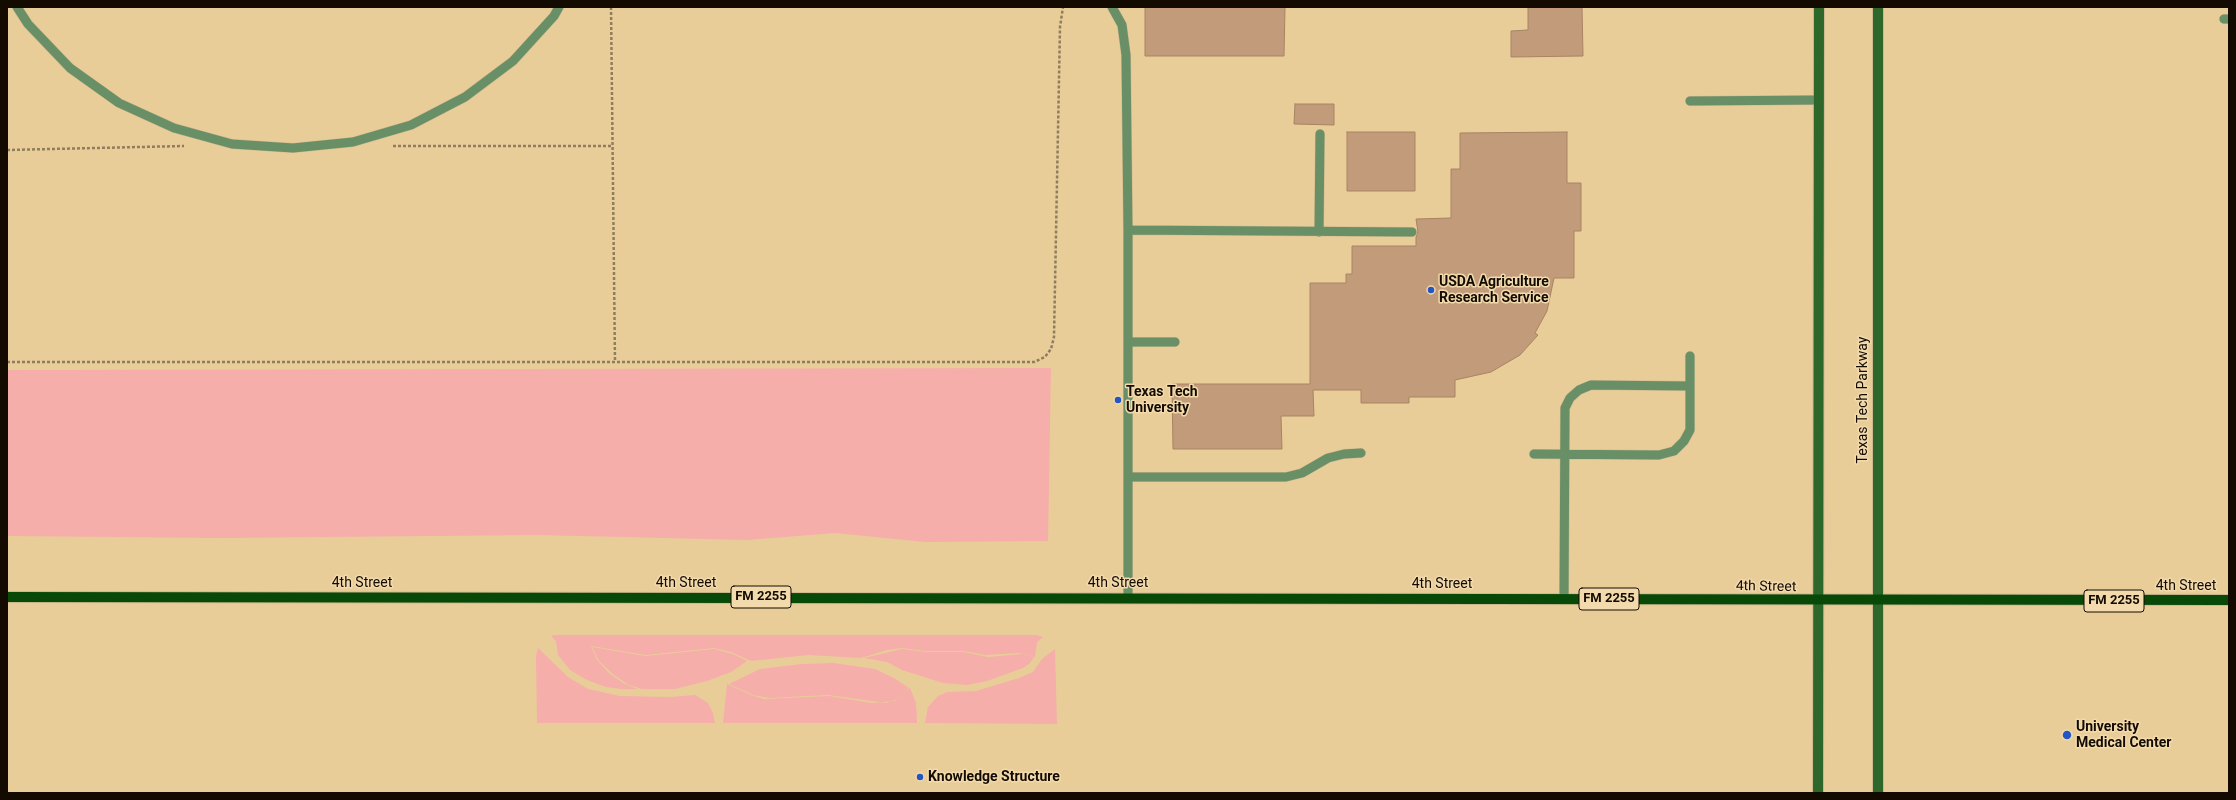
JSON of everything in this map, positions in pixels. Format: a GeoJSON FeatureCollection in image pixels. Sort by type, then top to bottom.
{"type":"FeatureCollection","features":[{"type":"Feature","properties":{"kind":"main road"},"geometry":{"type":"LineString","coordinates":[[1818,793],[1819,7]]}},
{"type":"Feature","properties":{"kind":"main road","name":"Texas Tech Parkway"},"geometry":{"type":"LineString","coordinates":[[1878,7],[1878,793]]}},
{"type":"Feature","properties":{"kind":"main road","name":"4th Street"},"geometry":{"type":"LineString","coordinates":[[7,597],[1128,597],[1564,598],[1818,601],[2229,600]]}},
{"type":"Feature","properties":{"kind":"lane"},"geometry":{"type":"LineString","coordinates":[[17,7],[28,24],[70,68],[119,103],[174,128],[232,144],[293,148],[353,142],[411,125],[465,97],[513,61],[554,16],[559,7]]}},
{"type":"Feature","properties":{"kind":"lane"},"geometry":{"type":"LineString","coordinates":[[1112,7],[1122,25],[1126,55],[1128,230],[1128,597]]}},
{"type":"Feature","properties":{"kind":"lane"},"geometry":{"type":"LineString","coordinates":[[1690,101],[1818,100]]}},
{"type":"Feature","properties":{"kind":"lane"},"geometry":{"type":"LineString","coordinates":[[1319,232],[1320,134]]}},
{"type":"Feature","properties":{"kind":"lane"},"geometry":{"type":"LineString","coordinates":[[1128,230],[1412,232]]}},
{"type":"Feature","properties":{"kind":"lane"},"geometry":{"type":"LineString","coordinates":[[1128,342],[1175,342]]}},
{"type":"Feature","properties":{"kind":"lane"},"geometry":{"type":"LineString","coordinates":[[1534,454],[1659,455],[1674,450],[1684,441],[1690,430],[1690,356]]}},
{"type":"Feature","properties":{"kind":"lane"},"geometry":{"type":"LineString","coordinates":[[1564,598],[1565,408],[1570,398],[1579,390],[1591,385],[1690,386]]}},
{"type":"Feature","properties":{"kind":"lane"},"geometry":{"type":"LineString","coordinates":[[1128,477],[1286,477],[1302,473],[1328,458],[1344,454],[1361,453]]}},
{"type":"Feature","properties":{"kind":"path"},"geometry":{"type":"LineString","coordinates":[[611,7],[615,362]]}},
{"type":"Feature","properties":{"kind":"path"},"geometry":{"type":"LineString","coordinates":[[7,362],[1034,362],[1044,357],[1051,349],[1054,337],[1060,27],[1063,7]]}},
{"type":"Feature","properties":{"kind":"path"},"geometry":{"type":"LineString","coordinates":[[390,145],[613,146]]}},
{"type":"Feature","properties":{"kind":"path"},"geometry":{"type":"LineString","coordinates":[[7,150],[188,146]]}},
{"type":"Feature","properties":{"kind":"shaded area","name":"Texas Tech University"},"geometry":{"type":"Polygon","coordinates":[[[7,7],[2229,7],[2229,793],[7,793],[7,7]]]}},
{"type":"Feature","properties":{"kind":"shaded area"},"geometry":{"type":"Polygon","coordinates":[[[1051,368],[1048,541],[925,542],[835,533],[747,540],[538,535],[220,538],[7,536],[7,370],[1051,368]]]}},
{"type":"Feature","properties":{"kind":"shaded area"},"geometry":{"type":"Polygon","coordinates":[[[1036,635],[1043,637],[1037,642],[1035,657],[1019,653],[985,655],[964,651],[925,651],[902,648],[887,650],[861,658],[809,655],[751,661],[731,652],[714,648],[646,655],[591,646],[597,660],[609,673],[623,683],[637,689],[621,689],[606,687],[587,680],[570,670],[558,655],[556,641],[551,636],[1036,635]]]}},
{"type":"Feature","properties":{"kind":"shaded area"},"geometry":{"type":"Polygon","coordinates":[[[592,647],[646,656],[714,649],[733,654],[747,661],[731,672],[707,681],[675,689],[642,689],[629,685],[614,675],[599,661],[592,647]]]}},
{"type":"Feature","properties":{"kind":"shaded area"},"geometry":{"type":"Polygon","coordinates":[[[538,648],[568,677],[588,689],[620,696],[671,697],[695,695],[708,703],[713,713],[715,723],[537,723],[536,656],[538,648]]]}},
{"type":"Feature","properties":{"kind":"shaded area"},"geometry":{"type":"Polygon","coordinates":[[[902,649],[927,652],[964,652],[988,657],[1022,654],[1034,657],[1029,664],[1023,668],[987,681],[967,685],[943,683],[902,670],[887,662],[864,658],[902,649]]]}},
{"type":"Feature","properties":{"kind":"shaded area"},"geometry":{"type":"Polygon","coordinates":[[[1055,649],[1057,724],[925,723],[928,707],[938,696],[947,692],[976,691],[1019,678],[1033,672],[1042,659],[1055,649]]]}},
{"type":"Feature","properties":{"kind":"shaded area"},"geometry":{"type":"Polygon","coordinates":[[[833,663],[875,669],[894,678],[909,688],[898,699],[886,703],[828,695],[769,698],[753,695],[729,684],[760,669],[802,664],[833,663]]]}},
{"type":"Feature","properties":{"kind":"shaded area"},"geometry":{"type":"Polygon","coordinates":[[[727,684],[764,699],[829,696],[872,703],[895,701],[910,688],[916,703],[917,723],[723,723],[727,684]]]}},
{"type":"Feature","properties":{"kind":"building"},"geometry":{"type":"Polygon","coordinates":[[[1145,7],[1285,7],[1284,56],[1145,56],[1145,7]]]}},
{"type":"Feature","properties":{"kind":"building"},"geometry":{"type":"Polygon","coordinates":[[[1528,7],[1582,7],[1583,56],[1511,57],[1511,31],[1528,30],[1528,7]]]}},
{"type":"Feature","properties":{"kind":"building"},"geometry":{"type":"Polygon","coordinates":[[[1295,104],[1334,104],[1334,125],[1294,124],[1295,104]]]}},
{"type":"Feature","properties":{"kind":"building"},"geometry":{"type":"Polygon","coordinates":[[[1347,132],[1415,132],[1415,191],[1347,191],[1347,132]]]}},
{"type":"Feature","properties":{"kind":"building","name":"USDA Agriculture Research Service"},"geometry":{"type":"Polygon","coordinates":[[[1567,132],[1567,183],[1581,183],[1581,231],[1574,231],[1574,278],[1554,278],[1547,311],[1535,333],[1538,335],[1520,355],[1491,372],[1455,380],[1455,397],[1409,397],[1409,403],[1361,403],[1361,390],[1313,390],[1314,416],[1281,416],[1282,449],[1173,449],[1172,384],[1310,384],[1310,283],[1346,283],[1346,274],[1352,274],[1352,246],[1416,246],[1416,237],[1418,232],[1416,219],[1451,218],[1451,169],[1460,169],[1460,133],[1567,132]]]}},
{"type":"Feature","properties":{"kind":"place","name":"USDA Agriculture Research Service"},"geometry":{"type":"Point","coordinates":[1431,290]}},
{"type":"Feature","properties":{"kind":"place","name":"Texas Tech University"},"geometry":{"type":"Point","coordinates":[1118,400]}},
{"type":"Feature","properties":{"kind":"place","name":"University Medical Center"},"geometry":{"type":"Point","coordinates":[2067,735]}},
{"type":"Feature","properties":{"kind":"place","name":"Knowledge Structure"},"geometry":{"type":"Point","coordinates":[920,777]}}]}
